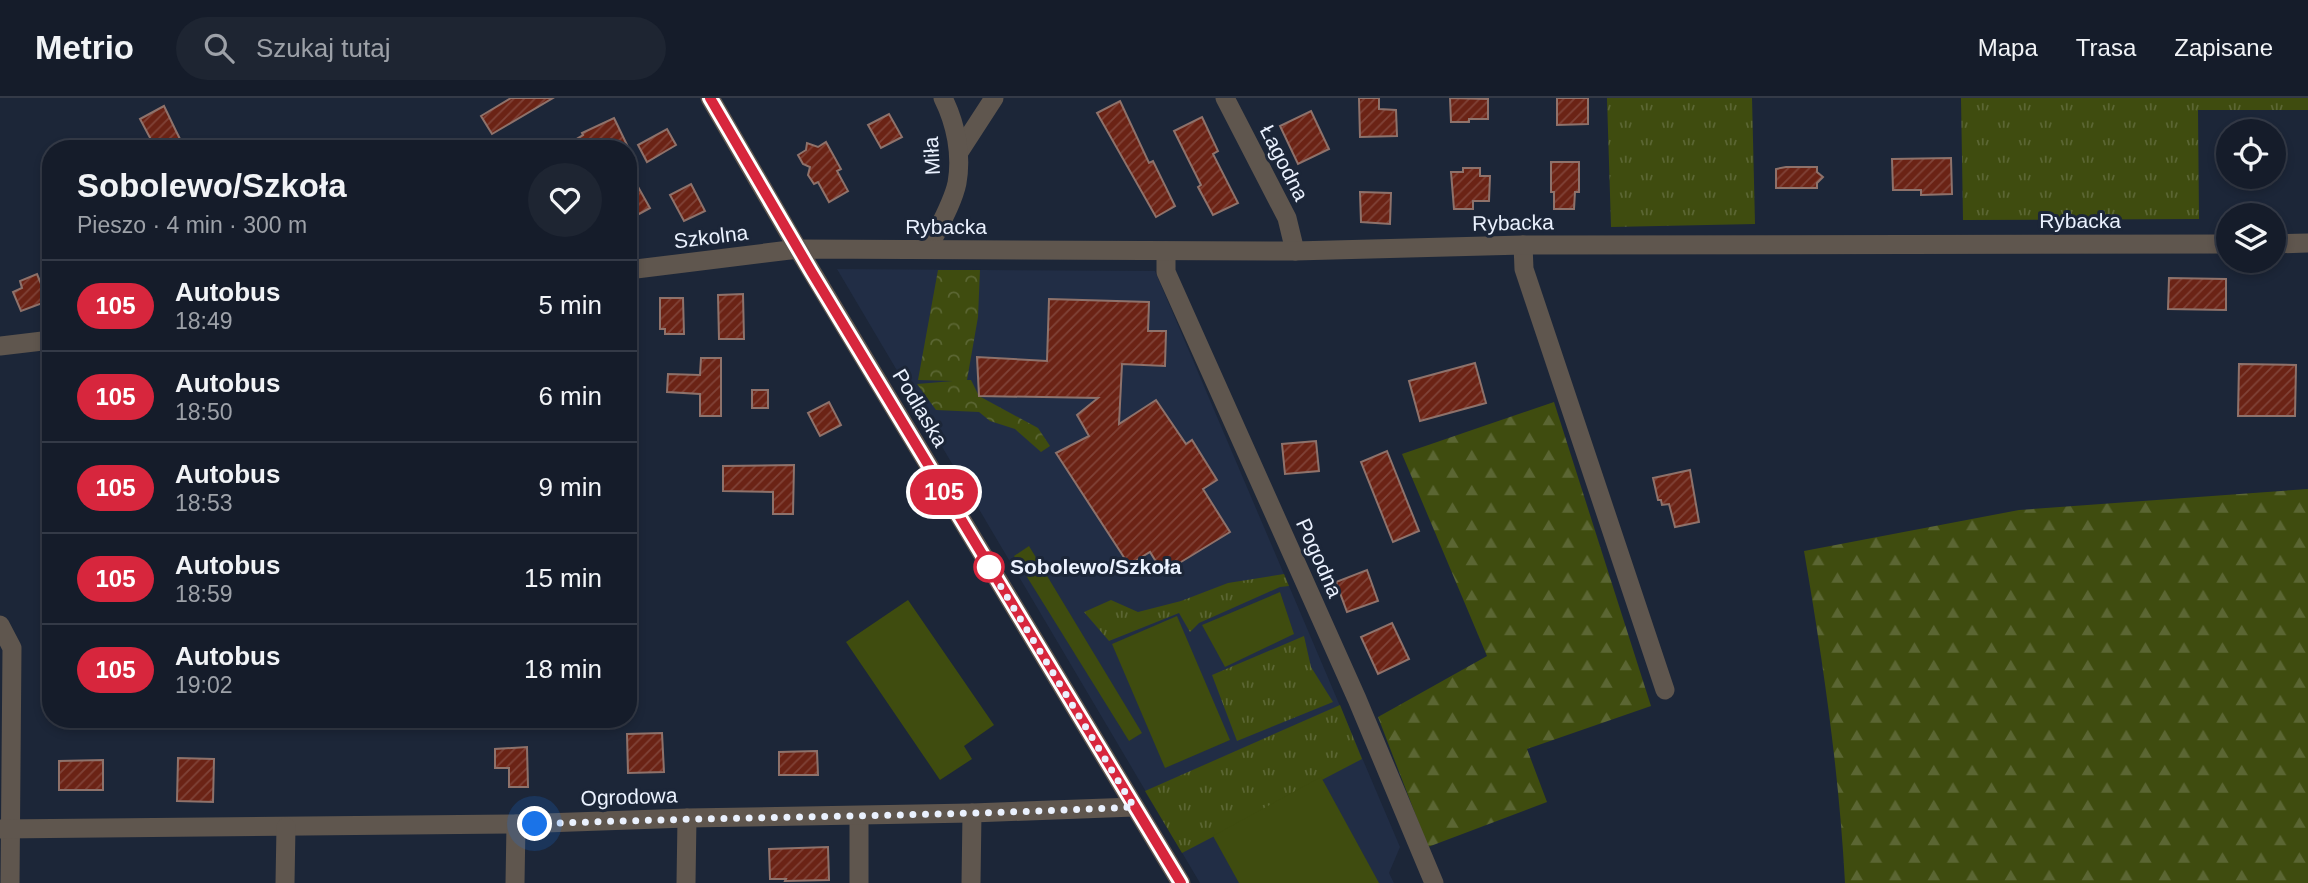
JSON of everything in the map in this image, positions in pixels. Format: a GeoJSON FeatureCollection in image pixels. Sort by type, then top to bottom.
{"type":"FeatureCollection","features":[{"type":"Feature","properties":{"kind":"street","name":"Podlaska"},"geometry":{"type":"LineString","coordinates":[[710,98],[798,249],[1181,883]]}},
{"type":"Feature","properties":{"kind":"street","name":"Miła"},"geometry":{"type":"LineString","coordinates":[[928,249],[956,186],[959,152],[951,114],[943,98]]}},
{"type":"Feature","properties":{"kind":"street"},"geometry":{"type":"LineString","coordinates":[[959,152],[993,98]]}},
{"type":"Feature","properties":{"kind":"street","name":"Łagodna"},"geometry":{"type":"LineString","coordinates":[[1225,98],[1287,218],[1295,251]]}},
{"type":"Feature","properties":{"kind":"street"},"geometry":{"type":"LineString","coordinates":[[2286,243],[2308,243]]}},
{"type":"Feature","properties":{"kind":"street","name":"Rybacka"},"geometry":{"type":"LineString","coordinates":[[798,249],[1295,251],[1523,244],[2216,244]]}},
{"type":"Feature","properties":{"kind":"street"},"geometry":{"type":"LineString","coordinates":[[1523,244],[1524,269],[1665,690]]}},
{"type":"Feature","properties":{"kind":"street","name":"Szkolna"},"geometry":{"type":"LineString","coordinates":[[637,269],[798,249]]}},
{"type":"Feature","properties":{"kind":"street","name":"Pogodna"},"geometry":{"type":"LineString","coordinates":[[1166,251],[1166,272],[1357,699],[1434,883]]}},
{"type":"Feature","properties":{"kind":"street"},"geometry":{"type":"LineString","coordinates":[[0,346],[42,341]]}},
{"type":"Feature","properties":{"kind":"street"},"geometry":{"type":"LineString","coordinates":[[0,625],[12,649],[5,829],[10,883]]}},
{"type":"Feature","properties":{"kind":"street","name":"Ogrodowa"},"geometry":{"type":"LineString","coordinates":[[5,829],[516,824],[1134,807]]}},
{"type":"Feature","properties":{"kind":"street"},"geometry":{"type":"LineString","coordinates":[[971,883],[972,813]]}},
{"type":"Feature","properties":{"kind":"street"},"geometry":{"type":"LineString","coordinates":[[859,816],[859,883]]}},
{"type":"Feature","properties":{"kind":"street"},"geometry":{"type":"LineString","coordinates":[[685,883],[687,818]]}},
{"type":"Feature","properties":{"kind":"street"},"geometry":{"type":"LineString","coordinates":[[515,883],[516,824]]}},
{"type":"Feature","properties":{"kind":"street"},"geometry":{"type":"LineString","coordinates":[[285,883],[286,827]]}},
{"type":"Feature","properties":{"kind":"shaded area"},"geometry":{"type":"Polygon","coordinates":[[[837,269],[1155,271],[1400,847],[1389,873],[1394,883],[1200,883],[837,269]]]}},
{"type":"Feature","properties":{"kind":"green space"},"geometry":{"type":"Polygon","coordinates":[[[1607,98],[1752,98],[1755,224],[1611,227],[1607,98]]]}},
{"type":"Feature","properties":{"kind":"green space"},"geometry":{"type":"Polygon","coordinates":[[[1961,98],[2308,98],[2308,110],[2198,110],[2199,219],[1963,220],[1961,98]]]}},
{"type":"Feature","properties":{"kind":"green space"},"geometry":{"type":"Polygon","coordinates":[[[938,270],[980,270],[978,317],[967,380],[971,380],[979,396],[1038,428],[1050,446],[1041,452],[1015,429],[990,421],[979,412],[936,410],[917,384],[953,381],[918,380],[938,270]]]}},
{"type":"Feature","properties":{"kind":"green space"},"geometry":{"type":"Polygon","coordinates":[[[1554,402],[1651,706],[1527,749],[1547,802],[1428,847],[1378,717],[1487,656],[1402,454],[1554,402]]]}},
{"type":"Feature","properties":{"kind":"green space"},"geometry":{"type":"Polygon","coordinates":[[[2308,489],[2308,883],[1845,883],[1829,716],[1804,551],[2019,510],[2308,489]]]}},
{"type":"Feature","properties":{"kind":"green space"},"geometry":{"type":"Polygon","coordinates":[[[1029,546],[1142,733],[1129,741],[1014,556],[1029,546]]]}},
{"type":"Feature","properties":{"kind":"green space"},"geometry":{"type":"Polygon","coordinates":[[[1284,574],[1289,586],[1280,587],[1199,623],[1190,632],[1179,613],[1109,641],[1084,612],[1111,600],[1138,612],[1181,601],[1228,583],[1284,574]]]}},
{"type":"Feature","properties":{"kind":"green space"},"geometry":{"type":"Polygon","coordinates":[[[1280,592],[1294,634],[1225,667],[1202,625],[1280,592]]]}},
{"type":"Feature","properties":{"kind":"green space"},"geometry":{"type":"Polygon","coordinates":[[[908,600],[994,725],[964,746],[972,759],[940,780],[846,642],[908,600]]]}},
{"type":"Feature","properties":{"kind":"green space"},"geometry":{"type":"Polygon","coordinates":[[[1177,616],[1230,740],[1165,768],[1112,644],[1177,616]]]}},
{"type":"Feature","properties":{"kind":"green space"},"geometry":{"type":"Polygon","coordinates":[[[1304,636],[1311,667],[1333,702],[1237,741],[1212,675],[1304,636]]]}},
{"type":"Feature","properties":{"kind":"green space"},"geometry":{"type":"Polygon","coordinates":[[[1340,705],[1362,759],[1182,853],[1145,791],[1340,705]]]}},
{"type":"Feature","properties":{"kind":"green space"},"geometry":{"type":"Polygon","coordinates":[[[1321,777],[1379,883],[1239,883],[1213,836],[1321,777]]]}},
{"type":"Feature","properties":{"kind":"building"},"geometry":{"type":"Polygon","coordinates":[[[511,98],[553,98],[492,134],[481,116],[511,98]]]}},
{"type":"Feature","properties":{"kind":"building"},"geometry":{"type":"Polygon","coordinates":[[[1359,98],[1379,98],[1379,109],[1396,110],[1397,136],[1360,137],[1359,98]]]}},
{"type":"Feature","properties":{"kind":"building"},"geometry":{"type":"Polygon","coordinates":[[[1450,98],[1488,99],[1488,119],[1451,122],[1450,98]]]}},
{"type":"Feature","properties":{"kind":"building"},"geometry":{"type":"Polygon","coordinates":[[[1557,98],[1588,98],[1588,124],[1557,125],[1557,98]]]}},
{"type":"Feature","properties":{"kind":"building"},"geometry":{"type":"Polygon","coordinates":[[[1120,101],[1149,163],[1153,161],[1175,206],[1156,217],[1097,113],[1120,101]]]}},
{"type":"Feature","properties":{"kind":"building"},"geometry":{"type":"Polygon","coordinates":[[[164,106],[181,140],[151,140],[140,119],[164,106]]]}},
{"type":"Feature","properties":{"kind":"building"},"geometry":{"type":"Polygon","coordinates":[[[1311,111],[1329,149],[1298,164],[1280,126],[1311,111]]]}},
{"type":"Feature","properties":{"kind":"building"},"geometry":{"type":"Polygon","coordinates":[[[889,114],[902,137],[881,148],[868,125],[889,114]]]}},
{"type":"Feature","properties":{"kind":"building"},"geometry":{"type":"Polygon","coordinates":[[[1202,117],[1218,151],[1213,154],[1238,203],[1213,215],[1174,131],[1202,117]]]}},
{"type":"Feature","properties":{"kind":"building"},"geometry":{"type":"Polygon","coordinates":[[[614,118],[625,140],[575,140],[583,135],[582,133],[614,118]]]}},
{"type":"Feature","properties":{"kind":"building"},"geometry":{"type":"Polygon","coordinates":[[[667,129],[676,145],[647,162],[638,145],[667,129]]]}},
{"type":"Feature","properties":{"kind":"building"},"geometry":{"type":"Polygon","coordinates":[[[826,142],[841,169],[837,171],[848,191],[829,202],[818,182],[814,184],[808,175],[810,167],[803,164],[798,155],[806,150],[807,143],[818,147],[826,142]]]}},
{"type":"Feature","properties":{"kind":"building"},"geometry":{"type":"Polygon","coordinates":[[[1951,158],[1952,194],[1921,195],[1921,190],[1893,190],[1892,159],[1951,158]]]}},
{"type":"Feature","properties":{"kind":"building"},"geometry":{"type":"Polygon","coordinates":[[[1551,162],[1579,162],[1579,192],[1575,192],[1574,209],[1554,209],[1551,162]]]}},
{"type":"Feature","properties":{"kind":"building"},"geometry":{"type":"Polygon","coordinates":[[[1817,167],[1817,172],[1823,177],[1817,183],[1817,188],[1776,188],[1776,169],[1817,167]]]}},
{"type":"Feature","properties":{"kind":"building"},"geometry":{"type":"Polygon","coordinates":[[[1463,168],[1480,168],[1480,176],[1490,176],[1489,201],[1473,201],[1473,209],[1454,209],[1451,172],[1463,172],[1463,168]]]}},
{"type":"Feature","properties":{"kind":"building"},"geometry":{"type":"Polygon","coordinates":[[[691,184],[705,211],[684,221],[670,195],[691,184]]]}},
{"type":"Feature","properties":{"kind":"building"},"geometry":{"type":"Polygon","coordinates":[[[637,185],[650,208],[637,215],[637,185]]]}},
{"type":"Feature","properties":{"kind":"building"},"geometry":{"type":"Polygon","coordinates":[[[1360,192],[1391,193],[1390,224],[1361,222],[1360,192]]]}},
{"type":"Feature","properties":{"kind":"building"},"geometry":{"type":"Polygon","coordinates":[[[37,274],[42,286],[42,303],[21,311],[13,292],[22,288],[20,281],[37,274]]]}},
{"type":"Feature","properties":{"kind":"building"},"geometry":{"type":"Polygon","coordinates":[[[2169,278],[2226,279],[2226,310],[2168,309],[2169,278]]]}},
{"type":"Feature","properties":{"kind":"building"},"geometry":{"type":"Polygon","coordinates":[[[743,294],[744,339],[719,339],[718,295],[743,294]]]}},
{"type":"Feature","properties":{"kind":"building"},"geometry":{"type":"Polygon","coordinates":[[[660,298],[683,298],[684,334],[665,334],[665,329],[660,329],[660,298]]]}},
{"type":"Feature","properties":{"kind":"building"},"geometry":{"type":"Polygon","coordinates":[[[1049,299],[1149,302],[1148,331],[1166,331],[1165,366],[1122,364],[1119,424],[1156,400],[1186,444],[1192,440],[1217,480],[1203,489],[1230,532],[1163,573],[1150,552],[1129,565],[1056,453],[1089,436],[1077,415],[1098,398],[979,396],[977,357],[1047,361],[1049,299]]]}},
{"type":"Feature","properties":{"kind":"building"},"geometry":{"type":"Polygon","coordinates":[[[701,358],[721,358],[721,416],[700,416],[700,394],[667,392],[668,374],[700,375],[701,358]]]}},
{"type":"Feature","properties":{"kind":"building"},"geometry":{"type":"Polygon","coordinates":[[[1475,363],[1486,403],[1420,421],[1409,381],[1475,363]]]}},
{"type":"Feature","properties":{"kind":"building"},"geometry":{"type":"Polygon","coordinates":[[[2239,364],[2296,365],[2295,416],[2238,416],[2239,364]]]}},
{"type":"Feature","properties":{"kind":"building"},"geometry":{"type":"Polygon","coordinates":[[[752,390],[768,390],[768,408],[752,408],[752,390]]]}},
{"type":"Feature","properties":{"kind":"building"},"geometry":{"type":"Polygon","coordinates":[[[829,402],[841,425],[820,436],[808,413],[829,402]]]}},
{"type":"Feature","properties":{"kind":"building"},"geometry":{"type":"Polygon","coordinates":[[[1316,441],[1319,471],[1285,474],[1282,444],[1316,441]]]}},
{"type":"Feature","properties":{"kind":"building"},"geometry":{"type":"Polygon","coordinates":[[[1387,451],[1419,531],[1393,542],[1361,462],[1387,451]]]}},
{"type":"Feature","properties":{"kind":"building"},"geometry":{"type":"Polygon","coordinates":[[[794,465],[793,514],[773,514],[773,492],[723,491],[723,466],[794,465]]]}},
{"type":"Feature","properties":{"kind":"building"},"geometry":{"type":"Polygon","coordinates":[[[1690,470],[1699,522],[1675,527],[1669,504],[1662,505],[1661,500],[1658,500],[1653,478],[1690,470]]]}},
{"type":"Feature","properties":{"kind":"building"},"geometry":{"type":"Polygon","coordinates":[[[1367,570],[1378,601],[1347,612],[1336,582],[1367,570]]]}},
{"type":"Feature","properties":{"kind":"building"},"geometry":{"type":"Polygon","coordinates":[[[1392,623],[1409,659],[1378,674],[1361,637],[1392,623]]]}},
{"type":"Feature","properties":{"kind":"building"},"geometry":{"type":"Polygon","coordinates":[[[662,733],[664,772],[628,773],[627,734],[662,733]]]}},
{"type":"Feature","properties":{"kind":"building"},"geometry":{"type":"Polygon","coordinates":[[[527,747],[528,787],[509,787],[509,768],[495,768],[495,749],[527,747]]]}},
{"type":"Feature","properties":{"kind":"building"},"geometry":{"type":"Polygon","coordinates":[[[817,751],[818,775],[779,775],[779,752],[817,751]]]}},
{"type":"Feature","properties":{"kind":"building"},"geometry":{"type":"Polygon","coordinates":[[[178,758],[214,759],[213,802],[177,801],[178,758]]]}},
{"type":"Feature","properties":{"kind":"building"},"geometry":{"type":"Polygon","coordinates":[[[103,760],[103,790],[59,790],[59,761],[103,760]]]}},
{"type":"Feature","properties":{"kind":"building"},"geometry":{"type":"Polygon","coordinates":[[[828,847],[829,880],[770,879],[769,849],[828,847]]]}},
{"type":"Feature","properties":{"kind":"bus line","name":"105"},"geometry":{"type":"LineString","coordinates":[[710,98],[811,271],[1181,883]]}},
{"type":"Feature","properties":{"kind":"place","name":"Sobolewo/Szkoła"},"geometry":{"type":"Point","coordinates":[989,567]}},
{"type":"Feature","properties":{"kind":"route"},"geometry":{"type":"LineString","coordinates":[[535,824],[1134,807],[989,567]]}}]}
